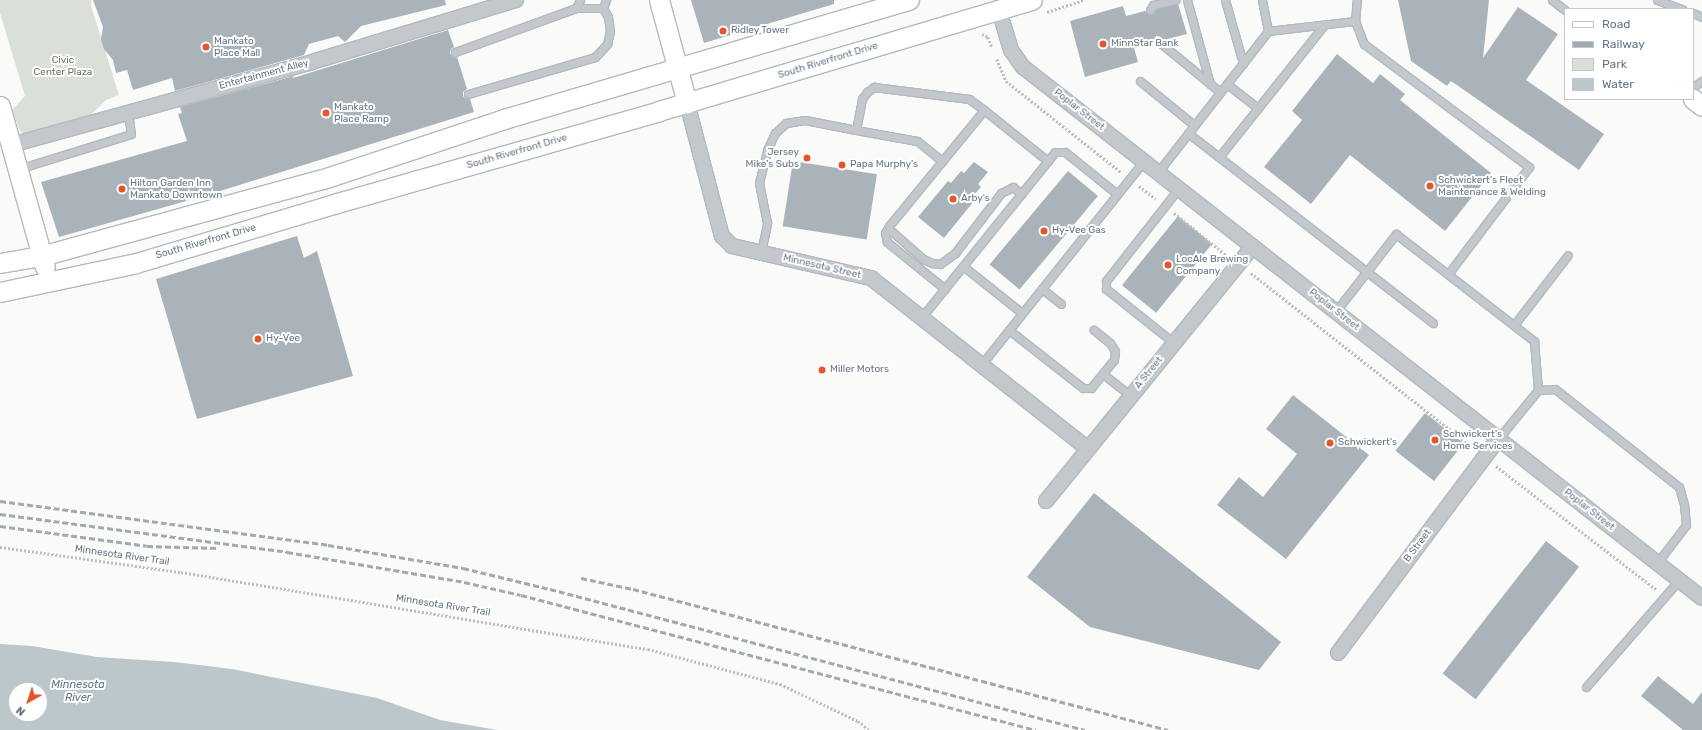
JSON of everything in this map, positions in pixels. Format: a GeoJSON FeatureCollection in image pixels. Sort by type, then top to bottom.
{"type":"FeatureCollection","features":[{"type":"Feature","properties":{"kind":"main road","name":"Minnesota Street"},"geometry":{"type":"LineString","coordinates":[[659,0],[687,103]]}},
{"type":"Feature","properties":{"kind":"main road"},"geometry":{"type":"LineString","coordinates":[[0,263],[41,256],[322,178],[504,119],[909,0]]}},
{"type":"Feature","properties":{"kind":"main road","name":"South Riverfront Drive"},"geometry":{"type":"LineString","coordinates":[[0,292],[136,263],[687,103],[971,18],[998,5],[1032,0]]}},
{"type":"Feature","properties":{"kind":"main road"},"geometry":{"type":"LineString","coordinates":[[1694,99],[1702,106]]}},
{"type":"Feature","properties":{"kind":"main road"},"geometry":{"type":"LineString","coordinates":[[0,106],[41,256],[50,282]]}},
{"type":"Feature","properties":{"kind":"street","name":"Entertainment Alley"},"geometry":{"type":"LineString","coordinates":[[11,145],[312,62],[516,0]]}},
{"type":"Feature","properties":{"kind":"street","name":"Poplar Street"},"geometry":{"type":"LineString","coordinates":[[998,5],[1011,50],[1023,67],[1702,598]]}},
{"type":"Feature","properties":{"kind":"street","name":"Minnesota Street"},"geometry":{"type":"LineString","coordinates":[[687,103],[722,236],[732,246],[871,278],[1088,450]]}},
{"type":"Feature","properties":{"kind":"street","name":"A Street"},"geometry":{"type":"LineString","coordinates":[[1046,501],[1253,246]]}},
{"type":"Feature","properties":{"kind":"street","name":"B Street"},"geometry":{"type":"LineString","coordinates":[[1338,653],[1498,439]]}},
{"type":"Feature","properties":{"kind":"lane"},"geometry":{"type":"LineString","coordinates":[[576,8],[580,0]]}},
{"type":"Feature","properties":{"kind":"lane"},"geometry":{"type":"LineString","coordinates":[[468,94],[595,57],[606,44],[610,31],[608,17],[603,8],[606,0]]}},
{"type":"Feature","properties":{"kind":"lane"},"geometry":{"type":"LineString","coordinates":[[1150,10],[1153,4],[1175,0]]}},
{"type":"Feature","properties":{"kind":"lane"},"geometry":{"type":"LineString","coordinates":[[1187,0],[1210,84]]}},
{"type":"Feature","properties":{"kind":"lane"},"geometry":{"type":"LineString","coordinates":[[1225,0],[1243,63]]}},
{"type":"Feature","properties":{"kind":"lane"},"geometry":{"type":"LineString","coordinates":[[1262,0],[1268,31]]}},
{"type":"Feature","properties":{"kind":"lane"},"geometry":{"type":"LineString","coordinates":[[1357,0],[1355,21],[1364,44],[1529,167],[1448,274]]}},
{"type":"Feature","properties":{"kind":"lane"},"geometry":{"type":"LineString","coordinates":[[1552,0],[1564,9]]}},
{"type":"Feature","properties":{"kind":"lane"},"geometry":{"type":"LineString","coordinates":[[1657,0],[1679,8]]}},
{"type":"Feature","properties":{"kind":"lane"},"geometry":{"type":"LineString","coordinates":[[455,52],[576,8],[603,8]]}},
{"type":"Feature","properties":{"kind":"lane"},"geometry":{"type":"LineString","coordinates":[[1158,172],[1268,31],[1355,21]]}},
{"type":"Feature","properties":{"kind":"lane"},"geometry":{"type":"LineString","coordinates":[[1219,157],[1324,25]]}},
{"type":"Feature","properties":{"kind":"lane"},"geometry":{"type":"LineString","coordinates":[[1158,41],[1220,92]]}},
{"type":"Feature","properties":{"kind":"lane"},"geometry":{"type":"LineString","coordinates":[[1140,81],[1194,125]]}},
{"type":"Feature","properties":{"kind":"lane"},"geometry":{"type":"LineString","coordinates":[[1227,84],[1258,108]]}},
{"type":"Feature","properties":{"kind":"lane"},"geometry":{"type":"LineString","coordinates":[[856,130],[862,99],[867,92],[874,87],[969,99],[1048,161]]}},
{"type":"Feature","properties":{"kind":"lane"},"geometry":{"type":"LineString","coordinates":[[945,289],[887,242],[886,233],[888,228],[984,110]]}},
{"type":"Feature","properties":{"kind":"lane"},"geometry":{"type":"LineString","coordinates":[[18,169],[131,134],[128,113]]}},
{"type":"Feature","properties":{"kind":"lane"},"geometry":{"type":"LineString","coordinates":[[761,252],[767,223],[759,184],[767,150],[775,133],[786,123],[805,120],[916,141],[942,161]]}},
{"type":"Feature","properties":{"kind":"lane"},"geometry":{"type":"LineString","coordinates":[[1188,133],[1433,323]]}},
{"type":"Feature","properties":{"kind":"lane"},"geometry":{"type":"LineString","coordinates":[[921,318],[1055,152],[1065,152],[1117,194]]}},
{"type":"Feature","properties":{"kind":"lane"},"geometry":{"type":"LineString","coordinates":[[981,365],[1144,161]]}},
{"type":"Feature","properties":{"kind":"lane"},"geometry":{"type":"LineString","coordinates":[[888,228],[923,259],[932,263],[940,264],[955,253],[1001,193],[1013,187],[1021,194]]}},
{"type":"Feature","properties":{"kind":"lane"},"geometry":{"type":"LineString","coordinates":[[1174,343],[1106,289],[1106,281],[1179,188]]}},
{"type":"Feature","properties":{"kind":"lane"},"geometry":{"type":"LineString","coordinates":[[1336,311],[1396,234],[1514,325],[1534,341],[1538,390],[1498,439]]}},
{"type":"Feature","properties":{"kind":"lane"},"geometry":{"type":"LineString","coordinates":[[1514,325],[1568,255]]}},
{"type":"Feature","properties":{"kind":"lane"},"geometry":{"type":"LineString","coordinates":[[963,266],[1022,313]]}},
{"type":"Feature","properties":{"kind":"lane"},"geometry":{"type":"LineString","coordinates":[[1042,289],[1062,304]]}},
{"type":"Feature","properties":{"kind":"lane"},"geometry":{"type":"LineString","coordinates":[[1009,330],[1083,388],[1091,388],[1114,360],[1115,351],[1110,343],[1094,330]]}},
{"type":"Feature","properties":{"kind":"lane"},"geometry":{"type":"LineString","coordinates":[[1103,374],[1131,396]]}},
{"type":"Feature","properties":{"kind":"lane"},"geometry":{"type":"LineString","coordinates":[[1538,390],[1555,389],[1679,487],[1684,505],[1686,525],[1656,563]]}},
{"type":"Feature","properties":{"kind":"lane"},"geometry":{"type":"LineString","coordinates":[[1586,687],[1679,580]]}},
{"type":"Feature","properties":{"kind":"path"},"geometry":{"type":"LineString","coordinates":[[971,18],[970,34],[979,32],[988,37],[1006,81],[1485,457],[1666,596]]}},
{"type":"Feature","properties":{"kind":"path","name":"Minnesota River Trail"},"geometry":{"type":"LineString","coordinates":[[0,547],[182,572],[648,648],[780,684],[858,721],[869,730]]}},
{"type":"Feature","properties":{"kind":"green space","name":"Civic Center Plaza"},"geometry":{"type":"Polygon","coordinates":[[[0,0],[91,0],[91,6],[119,95],[106,100],[91,115],[31,133],[25,134],[20,131],[12,110],[25,96],[0,13],[0,0]]]}},
{"type":"Feature","properties":{"kind":"water","name":"Minnesota River"},"geometry":{"type":"Polygon","coordinates":[[[0,644],[32,646],[97,657],[174,662],[232,669],[377,698],[440,720],[497,730],[0,730],[0,644]]]}},
{"type":"Feature","properties":{"kind":"building","name":"Mankato Place Mall"},"geometry":{"type":"Polygon","coordinates":[[[93,0],[445,0],[446,5],[361,26],[345,42],[338,36],[309,44],[304,55],[175,91],[172,78],[133,90],[127,70],[116,73],[113,60],[104,49],[101,39],[103,27],[93,0]]]}},
{"type":"Feature","properties":{"kind":"building","name":"Ridley Tower"},"geometry":{"type":"Polygon","coordinates":[[[691,0],[834,0],[834,4],[704,43],[691,0]]]}},
{"type":"Feature","properties":{"kind":"building"},"geometry":{"type":"Polygon","coordinates":[[[1398,0],[1489,0],[1483,58],[1518,7],[1558,34],[1526,80],[1604,134],[1579,170],[1451,81],[1447,86],[1411,61],[1398,0]]]}},
{"type":"Feature","properties":{"kind":"building"},"geometry":{"type":"Polygon","coordinates":[[[1178,4],[1187,34],[1164,40],[1159,36],[1156,36],[1153,43],[1134,48],[1138,62],[1085,77],[1070,21],[1123,6],[1126,16],[1145,11],[1150,15],[1156,9],[1178,4]]]}},
{"type":"Feature","properties":{"kind":"building","name":"Mankato Place Ramp"},"geometry":{"type":"Polygon","coordinates":[[[448,30],[454,47],[451,49],[450,53],[452,56],[457,57],[467,89],[463,92],[463,96],[466,99],[470,99],[474,112],[204,196],[59,237],[41,182],[187,141],[178,114],[182,113],[180,107],[294,76],[293,78],[448,30]]]}},
{"type":"Feature","properties":{"kind":"building"},"geometry":{"type":"Polygon","coordinates":[[[1337,54],[1373,83],[1380,74],[1405,94],[1400,100],[1491,173],[1445,231],[1350,155],[1311,204],[1264,167],[1302,120],[1292,111],[1337,54]]]}},
{"type":"Feature","properties":{"kind":"building"},"geometry":{"type":"Polygon","coordinates":[[[793,161],[877,174],[867,239],[783,226],[793,161]]]}},
{"type":"Feature","properties":{"kind":"building","name":"Arby's"},"geometry":{"type":"Polygon","coordinates":[[[974,162],[988,172],[978,184],[981,187],[972,197],[974,201],[944,238],[918,217],[948,181],[951,183],[961,171],[964,173],[974,162]]]}},
{"type":"Feature","properties":{"kind":"building","name":"Hy-Vee Gas"},"geometry":{"type":"Polygon","coordinates":[[[1068,171],[1098,196],[1019,290],[990,264],[1068,171]]]}},
{"type":"Feature","properties":{"kind":"building","name":"LocAle Brewing Company"},"geometry":{"type":"Polygon","coordinates":[[[1178,216],[1212,244],[1156,313],[1122,285],[1178,216]]]}},
{"type":"Feature","properties":{"kind":"building","name":"Hy-Vee"},"geometry":{"type":"Polygon","coordinates":[[[297,236],[304,258],[317,251],[353,376],[197,419],[156,279],[297,236]]]}},
{"type":"Feature","properties":{"kind":"building"},"geometry":{"type":"Polygon","coordinates":[[[1293,395],[1369,455],[1286,559],[1217,505],[1239,477],[1263,497],[1297,454],[1266,429],[1293,395]]]}},
{"type":"Feature","properties":{"kind":"building"},"geometry":{"type":"Polygon","coordinates":[[[1425,413],[1464,443],[1434,481],[1395,451],[1425,413]]]}},
{"type":"Feature","properties":{"kind":"building"},"geometry":{"type":"Polygon","coordinates":[[[1094,493],[1281,642],[1259,670],[1090,627],[1027,577],[1094,493]]]}},
{"type":"Feature","properties":{"kind":"building"},"geometry":{"type":"Polygon","coordinates":[[[1546,541],[1579,567],[1476,699],[1443,673],[1546,541]]]}},
{"type":"Feature","properties":{"kind":"building"},"geometry":{"type":"Polygon","coordinates":[[[1658,676],[1693,704],[1702,692],[1702,730],[1683,730],[1641,696],[1658,676]]]}},
{"type":"Feature","properties":{"kind":"railway"},"geometry":{"type":"LineString","coordinates":[[0,501],[328,545],[463,568],[550,589],[1085,730]]}},
{"type":"Feature","properties":{"kind":"railway"},"geometry":{"type":"LineString","coordinates":[[0,514],[287,552],[464,582],[521,595],[1036,730]]}},
{"type":"Feature","properties":{"kind":"railway"},"geometry":{"type":"LineString","coordinates":[[0,526],[147,546],[218,548]]}},
{"type":"Feature","properties":{"kind":"railway"},"geometry":{"type":"LineString","coordinates":[[581,578],[633,589],[1168,730]]}},
{"type":"Feature","properties":{"kind":"place","name":"Ridley Tower"},"geometry":{"type":"Point","coordinates":[723,31]}},
{"type":"Feature","properties":{"kind":"place","name":"MinnStar Bank"},"geometry":{"type":"Point","coordinates":[1103,44]}},
{"type":"Feature","properties":{"kind":"place","name":"Mankato Place Mall"},"geometry":{"type":"Point","coordinates":[206,47]}},
{"type":"Feature","properties":{"kind":"place","name":"Mankato Place Ramp"},"geometry":{"type":"Point","coordinates":[326,113]}},
{"type":"Feature","properties":{"kind":"place","name":"Jersey Mike's Subs"},"geometry":{"type":"Point","coordinates":[807,158]}},
{"type":"Feature","properties":{"kind":"place","name":"Papa Murphy's"},"geometry":{"type":"Point","coordinates":[842,165]}},
{"type":"Feature","properties":{"kind":"place","name":"Schwickert's Fleet Maintenance & Welding"},"geometry":{"type":"Point","coordinates":[1430,186]}},
{"type":"Feature","properties":{"kind":"place","name":"Hilton Garden Inn Mankato Downtown"},"geometry":{"type":"Point","coordinates":[122,189]}},
{"type":"Feature","properties":{"kind":"place","name":"Arby's"},"geometry":{"type":"Point","coordinates":[953,199]}},
{"type":"Feature","properties":{"kind":"place","name":"Hy-Vee Gas"},"geometry":{"type":"Point","coordinates":[1044,231]}},
{"type":"Feature","properties":{"kind":"place","name":"LocAle Brewing Company"},"geometry":{"type":"Point","coordinates":[1168,265]}},
{"type":"Feature","properties":{"kind":"place","name":"Hy-Vee"},"geometry":{"type":"Point","coordinates":[258,339]}},
{"type":"Feature","properties":{"kind":"place","name":"Miller Motors"},"geometry":{"type":"Point","coordinates":[822,370]}},
{"type":"Feature","properties":{"kind":"place","name":"Schwickert's Home Services"},"geometry":{"type":"Point","coordinates":[1435,440]}},
{"type":"Feature","properties":{"kind":"place","name":"Schwickert's"},"geometry":{"type":"Point","coordinates":[1330,443]}}]}
